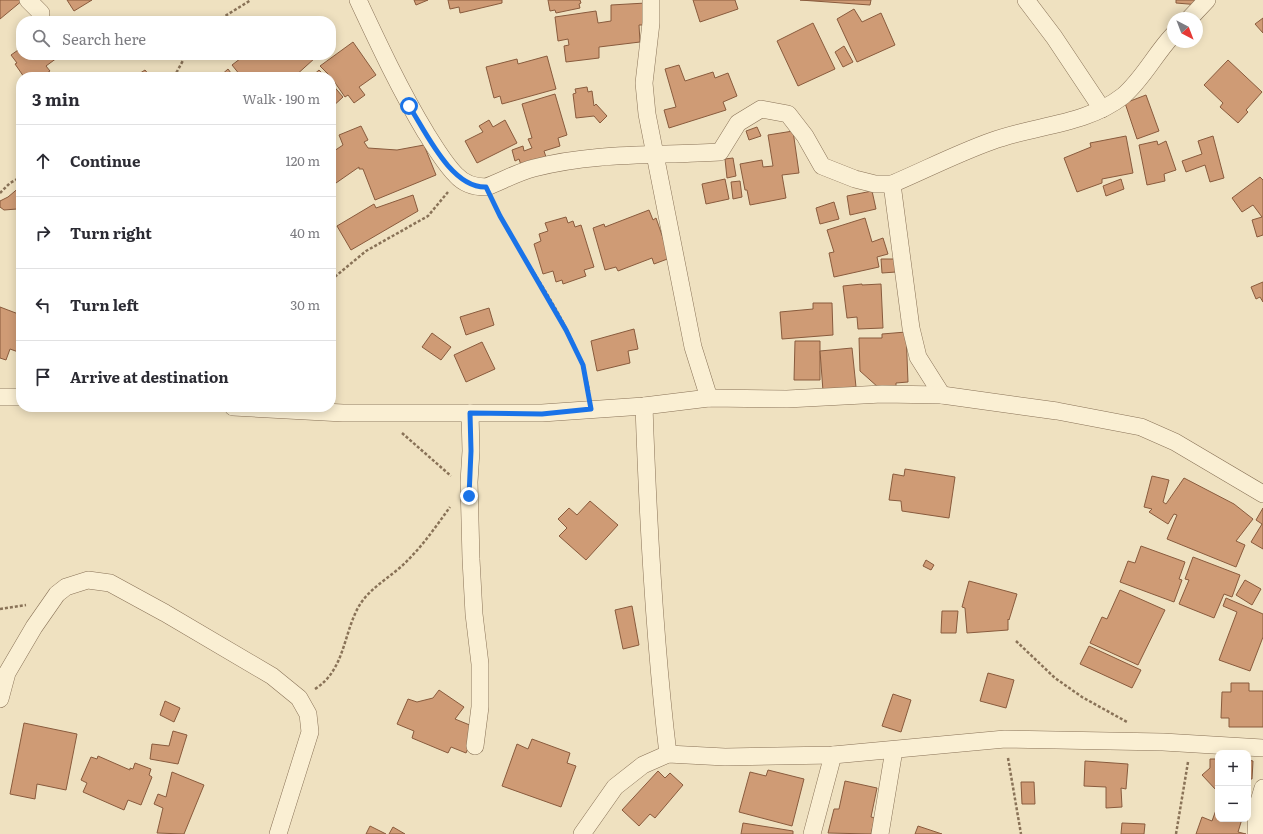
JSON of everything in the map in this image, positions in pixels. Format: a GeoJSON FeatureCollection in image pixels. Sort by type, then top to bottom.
{"type":"FeatureCollection","features":[{"type":"Feature","properties":{"kind":"street"},"geometry":{"type":"LineString","coordinates":[[28,0],[41,13]]}},
{"type":"Feature","properties":{"kind":"street"},"geometry":{"type":"LineString","coordinates":[[358,0],[409,106],[438,152],[457,176],[469,185],[478,187],[486,187],[533,168],[588,158],[623,155],[720,152],[738,123],[761,109],[788,114],[805,136],[822,166],[854,179],[875,184],[892,184],[993,140],[1071,120],[1102,109],[1123,96],[1142,75],[1167,42]]}},
{"type":"Feature","properties":{"kind":"street"},"geometry":{"type":"LineString","coordinates":[[651,0],[651,23],[644,83],[647,114],[693,347],[709,398]]}},
{"type":"Feature","properties":{"kind":"street"},"geometry":{"type":"LineString","coordinates":[[1026,0],[1054,37],[1102,109]]}},
{"type":"Feature","properties":{"kind":"street"},"geometry":{"type":"LineString","coordinates":[[1196,12],[1207,0]]}},
{"type":"Feature","properties":{"kind":"street"},"geometry":{"type":"LineString","coordinates":[[892,184],[911,328],[918,357],[942,394]]}},
{"type":"Feature","properties":{"kind":"street"},"geometry":{"type":"LineString","coordinates":[[325,412],[542,414],[644,406],[709,398],[787,398],[882,394],[942,394],[1057,411],[1141,427],[1175,442],[1263,494]]}},
{"type":"Feature","properties":{"kind":"street"},"geometry":{"type":"LineString","coordinates":[[0,397],[16,397]]}},
{"type":"Feature","properties":{"kind":"street"},"geometry":{"type":"LineString","coordinates":[[644,406],[649,529],[660,687],[668,754]]}},
{"type":"Feature","properties":{"kind":"street"},"geometry":{"type":"LineString","coordinates":[[470,413],[471,451],[466,493],[474,614],[480,664],[480,707],[475,746]]}},
{"type":"Feature","properties":{"kind":"street"},"geometry":{"type":"LineString","coordinates":[[0,699],[7,672],[34,626],[57,594],[66,587],[88,580],[110,583],[165,613],[272,676],[299,698],[308,714],[310,732],[278,834]]}},
{"type":"Feature","properties":{"kind":"street"},"geometry":{"type":"LineString","coordinates":[[582,834],[615,787],[643,765],[668,754],[725,757],[833,755],[1005,739],[1191,744],[1263,748]]}},
{"type":"Feature","properties":{"kind":"street"},"geometry":{"type":"LineString","coordinates":[[880,834],[894,750]]}},
{"type":"Feature","properties":{"kind":"street"},"geometry":{"type":"LineString","coordinates":[[812,834],[833,755]]}},
{"type":"Feature","properties":{"kind":"street"},"geometry":{"type":"LineString","coordinates":[[1256,834],[1257,808],[1263,788]]}},
{"type":"Feature","properties":{"kind":"path"},"geometry":{"type":"LineString","coordinates":[[225,16],[252,0]]}},
{"type":"Feature","properties":{"kind":"path"},"geometry":{"type":"LineString","coordinates":[[177,72],[183,60]]}},
{"type":"Feature","properties":{"kind":"path"},"geometry":{"type":"LineString","coordinates":[[0,193],[10,183],[16,180]]}},
{"type":"Feature","properties":{"kind":"path"},"geometry":{"type":"LineString","coordinates":[[336,276],[366,251],[428,216],[448,192],[469,185]]}},
{"type":"Feature","properties":{"kind":"path"},"geometry":{"type":"LineString","coordinates":[[486,187],[500,216],[566,330],[583,365],[591,409]]}},
{"type":"Feature","properties":{"kind":"path"},"geometry":{"type":"LineString","coordinates":[[299,698],[318,686],[333,672],[343,652],[351,625],[360,606],[375,587],[413,555],[466,493],[412,441],[397,431]]}},
{"type":"Feature","properties":{"kind":"path"},"geometry":{"type":"LineString","coordinates":[[1016,641],[1055,678],[1082,697],[1129,723]]}},
{"type":"Feature","properties":{"kind":"path"},"geometry":{"type":"LineString","coordinates":[[1005,739],[1021,834]]}},
{"type":"Feature","properties":{"kind":"path"},"geometry":{"type":"LineString","coordinates":[[1176,834],[1191,744]]}},
{"type":"Feature","properties":{"kind":"building"},"geometry":{"type":"Polygon","coordinates":[[[0,0],[23,0],[0,19],[0,0]]]}},
{"type":"Feature","properties":{"kind":"building"},"geometry":{"type":"Polygon","coordinates":[[[67,0],[92,0],[74,11],[67,0]]]}},
{"type":"Feature","properties":{"kind":"building"},"geometry":{"type":"Polygon","coordinates":[[[414,0],[428,0],[416,5],[414,0]]]}},
{"type":"Feature","properties":{"kind":"building"},"geometry":{"type":"Polygon","coordinates":[[[448,0],[502,0],[502,3],[460,13],[459,7],[450,9],[448,0]]]}},
{"type":"Feature","properties":{"kind":"building"},"geometry":{"type":"Polygon","coordinates":[[[548,0],[580,0],[581,3],[579,4],[580,8],[556,13],[555,10],[550,11],[548,0]]]}},
{"type":"Feature","properties":{"kind":"building"},"geometry":{"type":"Polygon","coordinates":[[[693,0],[735,0],[738,9],[700,22],[693,0]]]}},
{"type":"Feature","properties":{"kind":"building"},"geometry":{"type":"Polygon","coordinates":[[[800,0],[871,0],[870,5],[800,0]]]}},
{"type":"Feature","properties":{"kind":"building"},"geometry":{"type":"Polygon","coordinates":[[[1176,0],[1201,0],[1200,5],[1176,3],[1176,0]]]}},
{"type":"Feature","properties":{"kind":"building"},"geometry":{"type":"Polygon","coordinates":[[[646,3],[647,25],[639,25],[640,42],[599,47],[599,58],[566,62],[564,46],[569,45],[568,39],[558,41],[555,17],[596,11],[598,23],[611,21],[611,5],[646,3]]]}},
{"type":"Feature","properties":{"kind":"building"},"geometry":{"type":"Polygon","coordinates":[[[854,9],[862,22],[881,13],[895,45],[857,62],[837,19],[854,9]]]}},
{"type":"Feature","properties":{"kind":"building"},"geometry":{"type":"Polygon","coordinates":[[[1263,18],[1263,33],[1255,24],[1263,18]]]}},
{"type":"Feature","properties":{"kind":"building"},"geometry":{"type":"Polygon","coordinates":[[[813,23],[835,69],[798,86],[777,41],[813,23]]]}},
{"type":"Feature","properties":{"kind":"building"},"geometry":{"type":"Polygon","coordinates":[[[353,42],[376,75],[359,87],[365,95],[354,103],[348,95],[345,97],[336,84],[336,72],[326,72],[320,66],[328,60],[336,60],[336,54],[353,42]]]}},
{"type":"Feature","properties":{"kind":"building"},"geometry":{"type":"Polygon","coordinates":[[[844,46],[853,62],[843,67],[835,52],[844,46]]]}},
{"type":"Feature","properties":{"kind":"building"},"geometry":{"type":"Polygon","coordinates":[[[16,52],[16,60],[54,60],[46,66],[50,71],[48,72],[21,72],[15,64],[17,63],[11,55],[16,52]]]}},
{"type":"Feature","properties":{"kind":"building"},"geometry":{"type":"Polygon","coordinates":[[[547,56],[556,89],[502,104],[500,96],[494,98],[486,67],[517,59],[518,64],[547,56]]]}},
{"type":"Feature","properties":{"kind":"building"},"geometry":{"type":"Polygon","coordinates":[[[238,60],[313,60],[300,72],[238,72],[232,65],[238,60]]]}},
{"type":"Feature","properties":{"kind":"building"},"geometry":{"type":"Polygon","coordinates":[[[1228,60],[1262,92],[1246,110],[1248,112],[1238,123],[1220,107],[1223,103],[1204,85],[1228,60]]]}},
{"type":"Feature","properties":{"kind":"building"},"geometry":{"type":"Polygon","coordinates":[[[679,65],[685,81],[713,72],[715,78],[728,73],[737,96],[723,102],[726,110],[669,128],[664,110],[676,107],[665,69],[679,65]]]}},
{"type":"Feature","properties":{"kind":"building"},"geometry":{"type":"Polygon","coordinates":[[[587,87],[588,92],[592,91],[594,106],[596,104],[607,116],[600,123],[594,116],[576,118],[573,94],[576,93],[575,89],[587,87]]]}},
{"type":"Feature","properties":{"kind":"building"},"geometry":{"type":"Polygon","coordinates":[[[336,89],[343,97],[336,103],[336,89]]]}},
{"type":"Feature","properties":{"kind":"building"},"geometry":{"type":"Polygon","coordinates":[[[555,94],[567,135],[558,138],[560,146],[544,151],[547,160],[522,168],[519,159],[515,161],[512,150],[523,146],[524,151],[532,148],[528,139],[532,138],[522,104],[555,94]]]}},
{"type":"Feature","properties":{"kind":"building"},"geometry":{"type":"Polygon","coordinates":[[[1146,95],[1159,131],[1137,139],[1125,103],[1146,95]]]}},
{"type":"Feature","properties":{"kind":"building"},"geometry":{"type":"Polygon","coordinates":[[[489,120],[493,127],[505,120],[517,143],[477,163],[465,141],[483,132],[479,126],[489,120]]]}},
{"type":"Feature","properties":{"kind":"building"},"geometry":{"type":"Polygon","coordinates":[[[361,126],[368,140],[364,142],[368,148],[397,150],[424,145],[436,175],[375,200],[363,169],[359,169],[359,167],[336,183],[336,150],[343,145],[339,135],[361,126]]]}},
{"type":"Feature","properties":{"kind":"building"},"geometry":{"type":"Polygon","coordinates":[[[757,127],[761,136],[749,140],[746,131],[757,127]]]}},
{"type":"Feature","properties":{"kind":"building"},"geometry":{"type":"Polygon","coordinates":[[[793,131],[799,173],[782,175],[786,198],[750,205],[747,190],[745,190],[740,164],[762,160],[763,167],[773,166],[768,135],[793,131]]]}},
{"type":"Feature","properties":{"kind":"building"},"geometry":{"type":"Polygon","coordinates":[[[1126,136],[1133,173],[1102,179],[1102,183],[1077,192],[1064,158],[1091,147],[1090,143],[1126,136]]]}},
{"type":"Feature","properties":{"kind":"building"},"geometry":{"type":"Polygon","coordinates":[[[1213,136],[1224,178],[1210,182],[1205,165],[1186,172],[1182,161],[1202,154],[1198,141],[1213,136]]]}},
{"type":"Feature","properties":{"kind":"building"},"geometry":{"type":"Polygon","coordinates":[[[1157,141],[1158,145],[1166,141],[1176,170],[1164,174],[1165,181],[1147,185],[1139,145],[1157,141]]]}},
{"type":"Feature","properties":{"kind":"building"},"geometry":{"type":"Polygon","coordinates":[[[733,158],[736,176],[727,178],[725,159],[733,158]]]}},
{"type":"Feature","properties":{"kind":"building"},"geometry":{"type":"Polygon","coordinates":[[[1260,177],[1263,180],[1263,235],[1257,237],[1252,220],[1262,217],[1253,205],[1242,212],[1232,198],[1260,177]]]}},
{"type":"Feature","properties":{"kind":"building"},"geometry":{"type":"Polygon","coordinates":[[[725,179],[729,199],[706,204],[702,184],[725,179]]]}},
{"type":"Feature","properties":{"kind":"building"},"geometry":{"type":"Polygon","coordinates":[[[1121,179],[1124,189],[1106,196],[1103,186],[1121,179]]]}},
{"type":"Feature","properties":{"kind":"building"},"geometry":{"type":"Polygon","coordinates":[[[740,181],[742,197],[733,199],[731,182],[740,181]]]}},
{"type":"Feature","properties":{"kind":"building"},"geometry":{"type":"Polygon","coordinates":[[[16,190],[16,209],[4,210],[0,207],[0,201],[16,190]]]}},
{"type":"Feature","properties":{"kind":"building"},"geometry":{"type":"Polygon","coordinates":[[[872,191],[876,209],[850,215],[847,196],[872,191]]]}},
{"type":"Feature","properties":{"kind":"building"},"geometry":{"type":"Polygon","coordinates":[[[413,195],[418,211],[351,250],[337,226],[374,204],[376,208],[413,195]]]}},
{"type":"Feature","properties":{"kind":"building"},"geometry":{"type":"Polygon","coordinates":[[[834,202],[839,219],[820,224],[816,208],[834,202]]]}},
{"type":"Feature","properties":{"kind":"building"},"geometry":{"type":"Polygon","coordinates":[[[649,210],[653,220],[656,218],[670,258],[654,264],[652,258],[618,271],[616,267],[605,270],[593,228],[604,224],[605,227],[649,210]]]}},
{"type":"Feature","properties":{"kind":"building"},"geometry":{"type":"Polygon","coordinates":[[[566,217],[568,223],[573,221],[575,227],[581,225],[594,267],[584,270],[586,276],[563,284],[562,280],[556,282],[553,271],[543,274],[534,244],[541,241],[539,234],[548,231],[545,223],[566,217]]]}},
{"type":"Feature","properties":{"kind":"building"},"geometry":{"type":"Polygon","coordinates":[[[865,218],[872,242],[883,238],[888,254],[877,257],[879,267],[834,277],[829,253],[834,252],[827,230],[865,218]]]}},
{"type":"Feature","properties":{"kind":"building"},"geometry":{"type":"Polygon","coordinates":[[[881,259],[895,259],[896,272],[882,273],[881,259]]]}},
{"type":"Feature","properties":{"kind":"building"},"geometry":{"type":"Polygon","coordinates":[[[1263,282],[1263,302],[1260,297],[1256,299],[1251,287],[1263,282]]]}},
{"type":"Feature","properties":{"kind":"building"},"geometry":{"type":"Polygon","coordinates":[[[881,284],[883,328],[858,329],[857,317],[847,318],[843,286],[881,284]]]}},
{"type":"Feature","properties":{"kind":"building"},"geometry":{"type":"Polygon","coordinates":[[[813,303],[832,303],[833,335],[782,339],[780,312],[813,309],[813,303]]]}},
{"type":"Feature","properties":{"kind":"building"},"geometry":{"type":"Polygon","coordinates":[[[0,307],[16,313],[16,351],[10,349],[6,360],[0,358],[0,307]]]}},
{"type":"Feature","properties":{"kind":"building"},"geometry":{"type":"Polygon","coordinates":[[[489,308],[494,325],[466,335],[460,317],[489,308]]]}},
{"type":"Feature","properties":{"kind":"building"},"geometry":{"type":"Polygon","coordinates":[[[634,329],[638,349],[628,351],[630,363],[597,371],[591,341],[634,329]]]}},
{"type":"Feature","properties":{"kind":"building"},"geometry":{"type":"Polygon","coordinates":[[[906,332],[908,382],[896,383],[896,388],[879,388],[860,371],[859,338],[882,338],[882,334],[906,332]]]}},
{"type":"Feature","properties":{"kind":"building"},"geometry":{"type":"Polygon","coordinates":[[[432,333],[451,347],[441,360],[422,347],[432,333]]]}},
{"type":"Feature","properties":{"kind":"building"},"geometry":{"type":"Polygon","coordinates":[[[795,341],[820,341],[820,380],[794,380],[795,341]]]}},
{"type":"Feature","properties":{"kind":"building"},"geometry":{"type":"Polygon","coordinates":[[[482,342],[495,369],[466,382],[454,355],[482,342]]]}},
{"type":"Feature","properties":{"kind":"building"},"geometry":{"type":"Polygon","coordinates":[[[852,348],[856,387],[823,391],[820,351],[852,348]]]}},
{"type":"Feature","properties":{"kind":"building"},"geometry":{"type":"Polygon","coordinates":[[[905,469],[955,477],[949,518],[902,511],[901,501],[889,500],[893,474],[904,476],[905,469]]]}},
{"type":"Feature","properties":{"kind":"building"},"geometry":{"type":"Polygon","coordinates":[[[1152,476],[1169,480],[1163,502],[1166,504],[1184,478],[1234,504],[1253,519],[1236,541],[1245,545],[1236,567],[1167,539],[1177,515],[1174,514],[1168,524],[1149,512],[1152,509],[1144,507],[1152,476]]]}},
{"type":"Feature","properties":{"kind":"building"},"geometry":{"type":"Polygon","coordinates":[[[590,501],[618,525],[586,560],[559,536],[567,528],[558,519],[569,508],[577,515],[590,501]]]}},
{"type":"Feature","properties":{"kind":"building"},"geometry":{"type":"Polygon","coordinates":[[[1263,508],[1263,549],[1251,542],[1262,524],[1256,520],[1263,508]]]}},
{"type":"Feature","properties":{"kind":"building"},"geometry":{"type":"Polygon","coordinates":[[[1141,546],[1185,562],[1179,579],[1182,580],[1174,602],[1120,582],[1128,561],[1135,563],[1141,546]]]}},
{"type":"Feature","properties":{"kind":"building"},"geometry":{"type":"Polygon","coordinates":[[[1193,557],[1240,575],[1232,597],[1224,594],[1214,618],[1179,604],[1189,580],[1185,579],[1193,557]]]}},
{"type":"Feature","properties":{"kind":"building"},"geometry":{"type":"Polygon","coordinates":[[[926,560],[934,565],[931,570],[923,566],[926,560]]]}},
{"type":"Feature","properties":{"kind":"building"},"geometry":{"type":"Polygon","coordinates":[[[1245,580],[1261,589],[1252,605],[1236,595],[1245,580]]]}},
{"type":"Feature","properties":{"kind":"building"},"geometry":{"type":"Polygon","coordinates":[[[969,581],[1017,594],[1009,620],[1008,619],[1008,630],[967,633],[965,608],[962,607],[969,581]]]}},
{"type":"Feature","properties":{"kind":"building"},"geometry":{"type":"Polygon","coordinates":[[[1120,590],[1165,610],[1138,665],[1090,643],[1102,617],[1107,619],[1120,590]]]}},
{"type":"Feature","properties":{"kind":"building"},"geometry":{"type":"Polygon","coordinates":[[[1226,598],[1263,614],[1263,637],[1250,671],[1219,660],[1237,612],[1223,606],[1226,598]]]}},
{"type":"Feature","properties":{"kind":"building"},"geometry":{"type":"Polygon","coordinates":[[[632,606],[639,645],[623,649],[615,610],[632,606]]]}},
{"type":"Feature","properties":{"kind":"building"},"geometry":{"type":"Polygon","coordinates":[[[942,611],[958,611],[956,633],[941,633],[942,611]]]}},
{"type":"Feature","properties":{"kind":"building"},"geometry":{"type":"Polygon","coordinates":[[[1089,646],[1141,670],[1132,688],[1080,664],[1089,646]]]}},
{"type":"Feature","properties":{"kind":"building"},"geometry":{"type":"Polygon","coordinates":[[[988,673],[1014,680],[1006,708],[980,701],[988,673]]]}},
{"type":"Feature","properties":{"kind":"building"},"geometry":{"type":"Polygon","coordinates":[[[1231,683],[1249,683],[1249,691],[1263,691],[1263,727],[1229,727],[1229,718],[1221,718],[1222,692],[1231,692],[1231,683]]]}},
{"type":"Feature","properties":{"kind":"building"},"geometry":{"type":"Polygon","coordinates":[[[439,690],[464,707],[455,719],[477,728],[466,753],[451,747],[448,753],[412,738],[414,731],[397,724],[408,699],[417,702],[433,698],[439,690]]]}},
{"type":"Feature","properties":{"kind":"building"},"geometry":{"type":"Polygon","coordinates":[[[893,694],[911,700],[901,732],[882,726],[893,694]]]}},
{"type":"Feature","properties":{"kind":"building"},"geometry":{"type":"Polygon","coordinates":[[[165,701],[180,708],[174,722],[160,715],[165,701]]]}},
{"type":"Feature","properties":{"kind":"building"},"geometry":{"type":"Polygon","coordinates":[[[24,723],[77,734],[66,790],[37,784],[35,799],[10,794],[24,723]]]}},
{"type":"Feature","properties":{"kind":"building"},"geometry":{"type":"Polygon","coordinates":[[[173,731],[187,735],[178,764],[150,759],[152,744],[169,746],[173,731]]]}},
{"type":"Feature","properties":{"kind":"building"},"geometry":{"type":"Polygon","coordinates":[[[532,739],[570,753],[567,763],[576,766],[561,807],[502,786],[517,744],[528,749],[532,739]]]}},
{"type":"Feature","properties":{"kind":"building"},"geometry":{"type":"Polygon","coordinates":[[[98,756],[130,770],[130,768],[133,769],[135,763],[151,769],[149,775],[152,777],[141,805],[128,800],[124,810],[83,792],[87,783],[81,780],[91,757],[97,759],[98,756]]]}},
{"type":"Feature","properties":{"kind":"building"},"geometry":{"type":"Polygon","coordinates":[[[1210,759],[1215,759],[1215,789],[1202,775],[1210,768],[1210,759]]]}},
{"type":"Feature","properties":{"kind":"building"},"geometry":{"type":"Polygon","coordinates":[[[1085,761],[1128,764],[1126,789],[1121,788],[1122,807],[1106,808],[1106,787],[1084,786],[1085,761]]]}},
{"type":"Feature","properties":{"kind":"building"},"geometry":{"type":"Polygon","coordinates":[[[1251,761],[1253,761],[1251,779],[1251,761]]]}},
{"type":"Feature","properties":{"kind":"building"},"geometry":{"type":"Polygon","coordinates":[[[768,770],[804,779],[792,826],[739,812],[750,772],[766,776],[768,770]]]}},
{"type":"Feature","properties":{"kind":"building"},"geometry":{"type":"Polygon","coordinates":[[[658,771],[665,778],[670,773],[683,785],[655,818],[650,814],[639,826],[622,810],[658,771]]]}},
{"type":"Feature","properties":{"kind":"building"},"geometry":{"type":"Polygon","coordinates":[[[172,772],[204,785],[184,834],[157,833],[163,808],[154,804],[158,794],[166,797],[172,772]]]}},
{"type":"Feature","properties":{"kind":"building"},"geometry":{"type":"Polygon","coordinates":[[[845,781],[877,788],[871,817],[875,818],[871,834],[828,833],[834,809],[839,809],[845,781]]]}},
{"type":"Feature","properties":{"kind":"building"},"geometry":{"type":"Polygon","coordinates":[[[1021,782],[1034,782],[1035,804],[1022,804],[1021,782]]]}},
{"type":"Feature","properties":{"kind":"building"},"geometry":{"type":"Polygon","coordinates":[[[1215,813],[1215,822],[1241,822],[1238,832],[1246,834],[1196,834],[1202,817],[1212,821],[1215,813]]]}},
{"type":"Feature","properties":{"kind":"building"},"geometry":{"type":"Polygon","coordinates":[[[743,823],[793,831],[793,834],[741,834],[743,823]]]}},
{"type":"Feature","properties":{"kind":"building"},"geometry":{"type":"Polygon","coordinates":[[[1122,823],[1145,824],[1144,834],[1121,834],[1122,823]]]}},
{"type":"Feature","properties":{"kind":"building"},"geometry":{"type":"Polygon","coordinates":[[[370,826],[386,834],[366,834],[370,826]]]}},
{"type":"Feature","properties":{"kind":"building"},"geometry":{"type":"Polygon","coordinates":[[[918,826],[942,834],[915,834],[918,826]]]}},
{"type":"Feature","properties":{"kind":"building"},"geometry":{"type":"Polygon","coordinates":[[[393,827],[405,834],[389,834],[393,827]]]}},
{"type":"Feature","properties":{"kind":"route"},"geometry":{"type":"LineString","coordinates":[[409,106],[438,152],[457,176],[469,185],[486,187],[500,216],[566,330],[583,365],[589,390],[591,409],[542,414],[470,413],[471,451],[469,496]]}}]}
